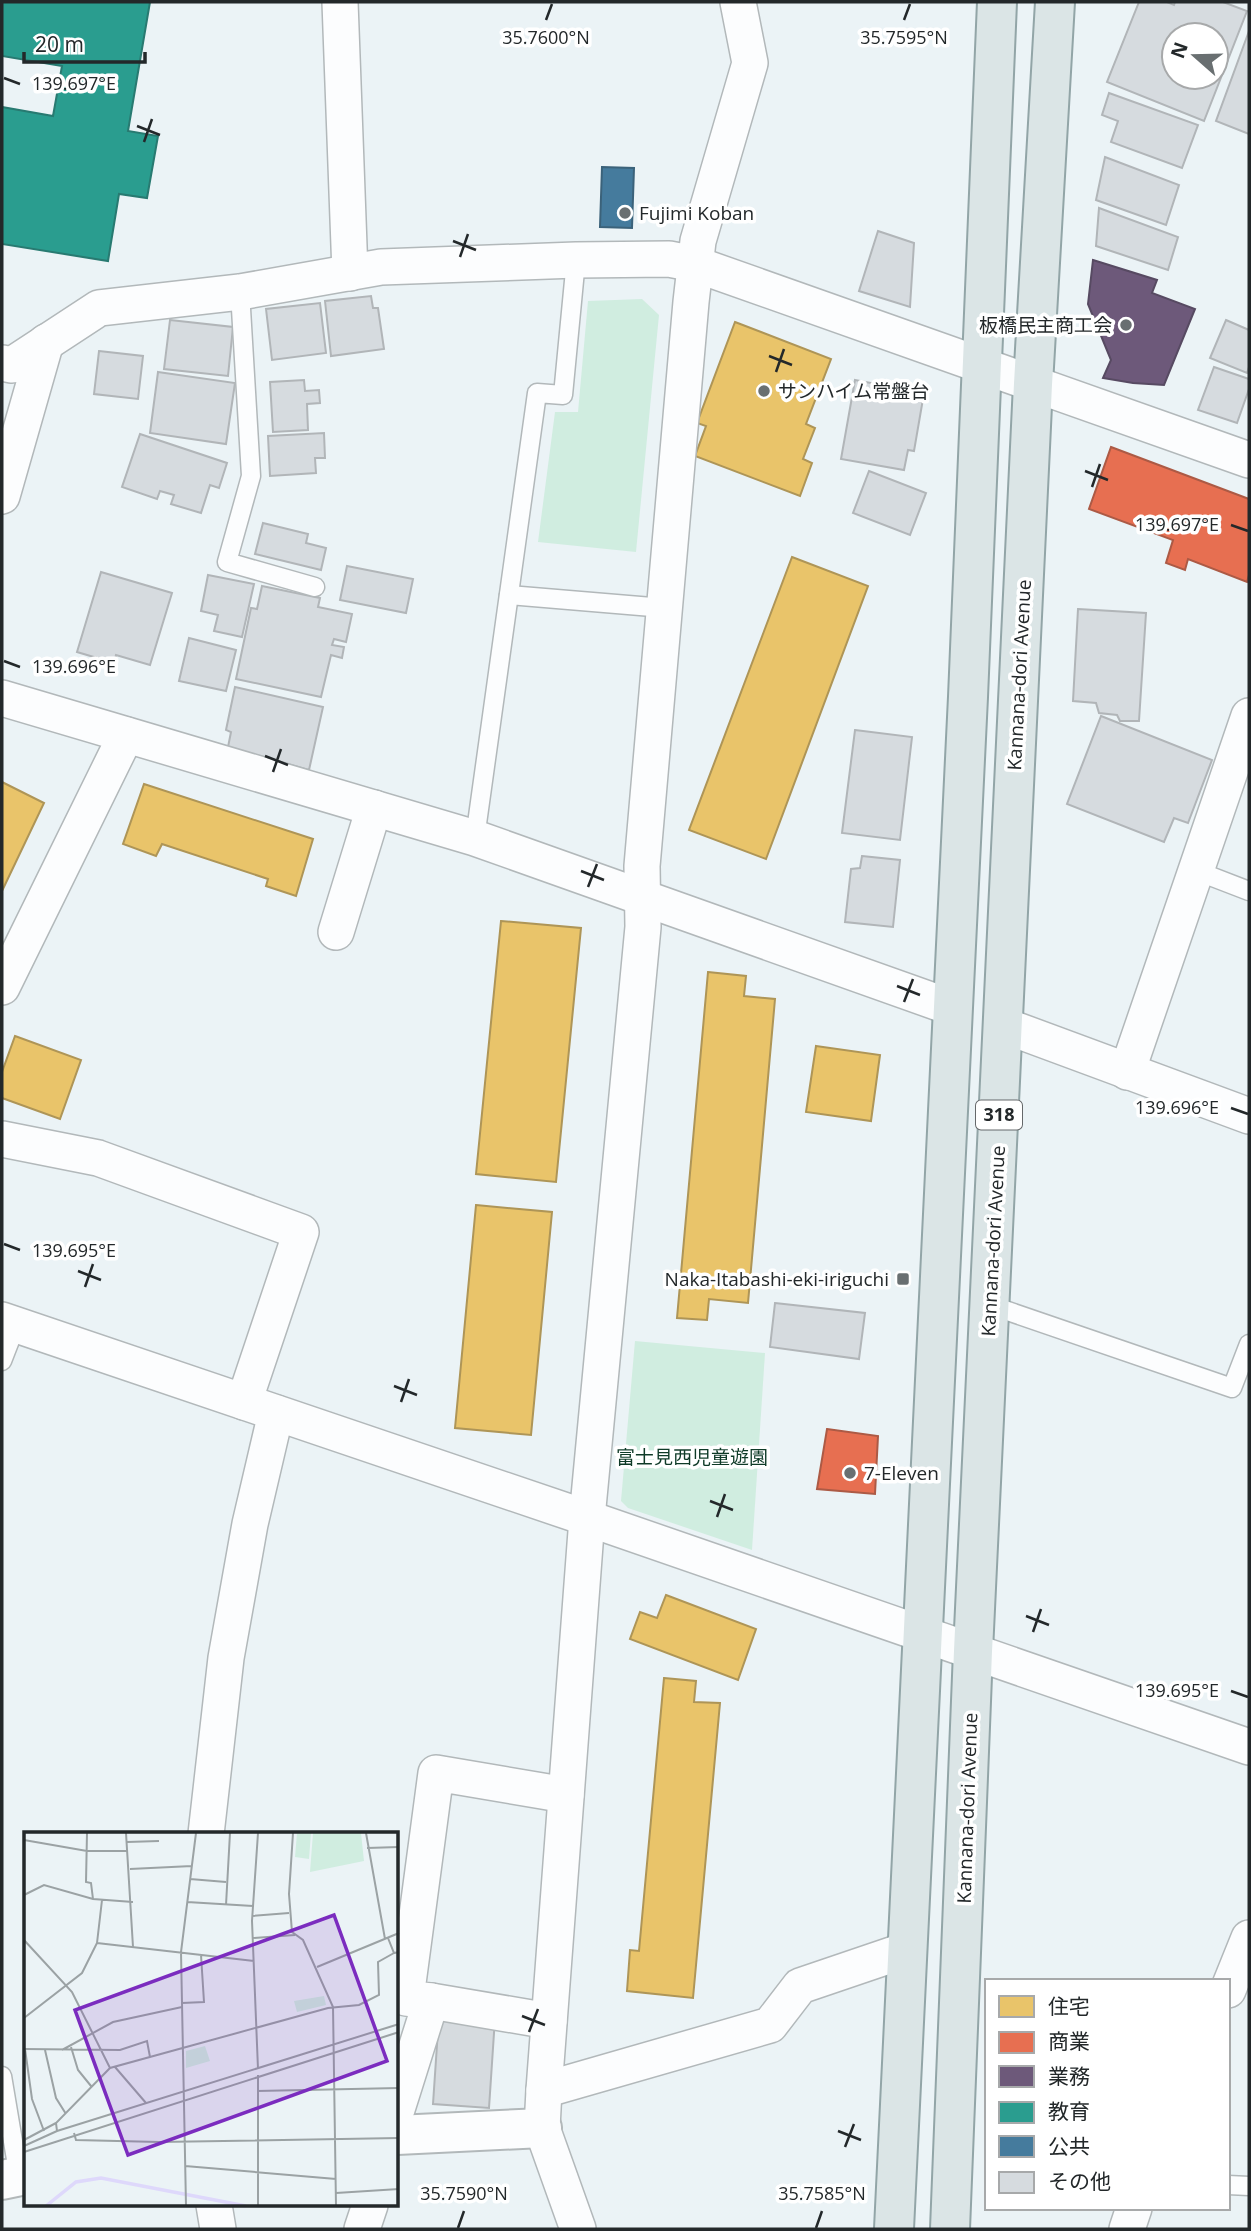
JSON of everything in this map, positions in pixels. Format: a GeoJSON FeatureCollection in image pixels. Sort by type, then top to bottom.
{"type":"FeatureCollection","features":[{"type":"Feature","properties":{"kind":"main road","name":"318"},"geometry":{"type":"LineString","coordinates":[[894,2229],[968,697],[997,2]]}},
{"type":"Feature","properties":{"kind":"main road","name":"Kannana-dori Avenue"},"geometry":{"type":"LineString","coordinates":[[950,2229],[973,1651],[1033,384],[1055,2]]}},
{"type":"Feature","properties":{"kind":"street"},"geometry":{"type":"LineString","coordinates":[[340,2],[350,273]]}},
{"type":"Feature","properties":{"kind":"street"},"geometry":{"type":"LineString","coordinates":[[578,2229],[542,2129],[544,2090],[587,1518],[643,927],[642,866],[695,264],[698,241],[750,63],[738,2]]}},
{"type":"Feature","properties":{"kind":"street"},"geometry":{"type":"LineString","coordinates":[[2,363],[12,365],[99,308],[240,292],[381,267],[669,259],[695,264],[1249,460]]}},
{"type":"Feature","properties":{"kind":"street"},"geometry":{"type":"LineString","coordinates":[[2,496],[46,342]]}},
{"type":"Feature","properties":{"kind":"street"},"geometry":{"type":"LineString","coordinates":[[2,698],[475,838],[953,1008]]}},
{"type":"Feature","properties":{"kind":"street"},"geometry":{"type":"LineString","coordinates":[[1127,1072],[1249,716]]}},
{"type":"Feature","properties":{"kind":"street"},"geometry":{"type":"LineString","coordinates":[[2,987],[126,735]]}},
{"type":"Feature","properties":{"kind":"street"},"geometry":{"type":"LineString","coordinates":[[336,932],[374,808]]}},
{"type":"Feature","properties":{"kind":"street"},"geometry":{"type":"LineString","coordinates":[[1003,1025],[1249,1116]]}},
{"type":"Feature","properties":{"kind":"street"},"geometry":{"type":"LineString","coordinates":[[2,1139],[98,1158],[301,1232],[244,1402]]}},
{"type":"Feature","properties":{"kind":"street"},"geometry":{"type":"LineString","coordinates":[[9,1322],[1249,1747]]}},
{"type":"Feature","properties":{"kind":"street"},"geometry":{"type":"LineString","coordinates":[[206,1832],[226,1658],[250,1524],[276,1412]]}},
{"type":"Feature","properties":{"kind":"street"},"geometry":{"type":"LineString","coordinates":[[550,2021],[406,1997],[436,1773],[566,1795]]}},
{"type":"Feature","properties":{"kind":"street"},"geometry":{"type":"LineString","coordinates":[[544,2090],[769,2025],[800,1986],[906,1950]]}},
{"type":"Feature","properties":{"kind":"street"},"geometry":{"type":"LineString","coordinates":[[399,2103],[431,2001]]}},
{"type":"Feature","properties":{"kind":"street"},"geometry":{"type":"LineString","coordinates":[[399,2135],[542,2129]]}},
{"type":"Feature","properties":{"kind":"street"},"geometry":{"type":"LineString","coordinates":[[214,2206],[218,2229]]}},
{"type":"Feature","properties":{"kind":"street"},"geometry":{"type":"LineString","coordinates":[[362,2229],[370,2206]]}},
{"type":"Feature","properties":{"kind":"street"},"geometry":{"type":"LineString","coordinates":[[1127,2229],[1133,2210]]}},
{"type":"Feature","properties":{"kind":"lane"},"geometry":{"type":"LineString","coordinates":[[475,838],[537,393],[563,395],[576,260]]}},
{"type":"Feature","properties":{"kind":"lane"},"geometry":{"type":"LineString","coordinates":[[240,292],[251,476],[227,562],[315,587]]}},
{"type":"Feature","properties":{"kind":"lane"},"geometry":{"type":"LineString","coordinates":[[509,595],[664,608]]}},
{"type":"Feature","properties":{"kind":"lane"},"geometry":{"type":"LineString","coordinates":[[1197,872],[1249,891]]}},
{"type":"Feature","properties":{"kind":"lane"},"geometry":{"type":"LineString","coordinates":[[990,1306],[1233,1388],[1249,1344]]}},
{"type":"Feature","properties":{"kind":"lane"},"geometry":{"type":"LineString","coordinates":[[2,1360],[9,1322]]}},
{"type":"Feature","properties":{"kind":"lane"},"geometry":{"type":"LineString","coordinates":[[2,2076],[16,2178]]}},
{"type":"Feature","properties":{"kind":"lane"},"geometry":{"type":"LineString","coordinates":[[1230,2185],[1249,2186]]}},
{"type":"Feature","properties":{"kind":"green space"},"geometry":{"type":"Polygon","coordinates":[[[642,299],[659,315],[636,552],[538,542],[555,412],[578,412],[588,301],[642,299]]]}},
{"type":"Feature","properties":{"kind":"green space","name":"富士見西児童遊園"},"geometry":{"type":"Polygon","coordinates":[[[635,1341],[765,1353],[752,1550],[628,1508],[621,1501],[635,1341]]]}},
{"type":"Feature","properties":{"kind":"building: 住宅","name":"サンハイム常盤台"},"geometry":{"type":"Polygon","coordinates":[[[735,322],[831,359],[806,424],[815,428],[803,459],[812,463],[800,496],[695,456],[706,426],[697,423],[735,322]]]}},
{"type":"Feature","properties":{"kind":"building: 住宅"},"geometry":{"type":"Polygon","coordinates":[[[792,557],[868,586],[766,859],[689,830],[792,557]]]}},
{"type":"Feature","properties":{"kind":"building: 住宅"},"geometry":{"type":"Polygon","coordinates":[[[2,782],[44,803],[2,891],[2,782]]]}},
{"type":"Feature","properties":{"kind":"building: 住宅"},"geometry":{"type":"Polygon","coordinates":[[[144,784],[313,839],[296,896],[266,886],[268,879],[162,844],[156,856],[123,844],[144,784]]]}},
{"type":"Feature","properties":{"kind":"building: 住宅"},"geometry":{"type":"Polygon","coordinates":[[[501,921],[581,928],[556,1182],[476,1174],[501,921]]]}},
{"type":"Feature","properties":{"kind":"building: 住宅"},"geometry":{"type":"Polygon","coordinates":[[[708,972],[746,976],[744,996],[775,999],[748,1303],[709,1299],[707,1320],[677,1318],[708,972]]]}},
{"type":"Feature","properties":{"kind":"building: 住宅"},"geometry":{"type":"Polygon","coordinates":[[[15,1036],[81,1060],[60,1119],[2,1098],[2,1072],[15,1036]]]}},
{"type":"Feature","properties":{"kind":"building: 住宅"},"geometry":{"type":"Polygon","coordinates":[[[816,1046],[880,1055],[871,1121],[806,1112],[816,1046]]]}},
{"type":"Feature","properties":{"kind":"building: 住宅"},"geometry":{"type":"Polygon","coordinates":[[[476,1205],[552,1212],[531,1435],[455,1428],[476,1205]]]}},
{"type":"Feature","properties":{"kind":"building: 住宅"},"geometry":{"type":"Polygon","coordinates":[[[666,1595],[756,1629],[738,1680],[630,1639],[640,1612],[657,1618],[666,1595]]]}},
{"type":"Feature","properties":{"kind":"building: 住宅"},"geometry":{"type":"Polygon","coordinates":[[[664,1678],[696,1681],[694,1702],[720,1703],[693,1998],[627,1991],[630,1950],[639,1951],[664,1678]]]}},
{"type":"Feature","properties":{"kind":"building: 商業"},"geometry":{"type":"Polygon","coordinates":[[[1111,447],[1249,499],[1247,582],[1188,559],[1185,570],[1166,563],[1173,540],[1089,509],[1111,447]]]}},
{"type":"Feature","properties":{"kind":"building: 商業"},"geometry":{"type":"Polygon","coordinates":[[[827,1429],[878,1436],[875,1494],[817,1489],[827,1429]]]}},
{"type":"Feature","properties":{"kind":"building: 業務"},"geometry":{"type":"Polygon","coordinates":[[[1093,260],[1157,280],[1152,293],[1195,309],[1164,385],[1103,378],[1111,360],[1088,304],[1093,260]]]}},
{"type":"Feature","properties":{"kind":"building: 教育"},"geometry":{"type":"Polygon","coordinates":[[[2,2],[150,2],[128,131],[158,136],[147,198],[119,194],[108,261],[2,244],[2,107],[53,116],[62,66],[2,56],[2,2]]]}},
{"type":"Feature","properties":{"kind":"building: 公共"},"geometry":{"type":"Polygon","coordinates":[[[602,167],[634,168],[632,228],[600,227],[602,167]]]}},
{"type":"Feature","properties":{"kind":"building: その他"},"geometry":{"type":"Polygon","coordinates":[[[1139,2],[1167,2],[1174,5],[1175,2],[1223,2],[1247,11],[1230,54],[1230,21],[1160,21],[1160,91],[1216,91],[1204,121],[1107,82],[1139,2]]]}},
{"type":"Feature","properties":{"kind":"building: その他"},"geometry":{"type":"Polygon","coordinates":[[[1249,31],[1249,134],[1216,121],[1227,91],[1230,91],[1230,83],[1249,31]]]}},
{"type":"Feature","properties":{"kind":"building: その他"},"geometry":{"type":"Polygon","coordinates":[[[1109,93],[1198,125],[1182,168],[1111,142],[1118,121],[1102,115],[1109,93]]]}},
{"type":"Feature","properties":{"kind":"building: その他"},"geometry":{"type":"Polygon","coordinates":[[[1105,157],[1179,185],[1166,225],[1096,200],[1105,157]]]}},
{"type":"Feature","properties":{"kind":"building: その他"},"geometry":{"type":"Polygon","coordinates":[[[1099,208],[1178,237],[1168,270],[1096,246],[1099,208]]]}},
{"type":"Feature","properties":{"kind":"building: その他"},"geometry":{"type":"Polygon","coordinates":[[[878,231],[914,243],[910,307],[859,291],[878,231]]]}},
{"type":"Feature","properties":{"kind":"building: その他"},"geometry":{"type":"Polygon","coordinates":[[[371,296],[373,308],[378,308],[384,349],[331,356],[325,301],[371,296]]]}},
{"type":"Feature","properties":{"kind":"building: その他"},"geometry":{"type":"Polygon","coordinates":[[[320,303],[326,353],[272,360],[266,309],[320,303]]]}},
{"type":"Feature","properties":{"kind":"building: その他"},"geometry":{"type":"Polygon","coordinates":[[[170,320],[233,327],[228,376],[164,369],[170,320]]]}},
{"type":"Feature","properties":{"kind":"building: その他"},"geometry":{"type":"Polygon","coordinates":[[[1226,320],[1249,330],[1247,373],[1210,358],[1226,320]]]}},
{"type":"Feature","properties":{"kind":"building: その他"},"geometry":{"type":"Polygon","coordinates":[[[99,351],[143,356],[138,399],[94,394],[99,351]]]}},
{"type":"Feature","properties":{"kind":"building: その他"},"geometry":{"type":"Polygon","coordinates":[[[1214,367],[1249,379],[1249,389],[1237,423],[1198,410],[1214,367]]]}},
{"type":"Feature","properties":{"kind":"building: その他"},"geometry":{"type":"Polygon","coordinates":[[[158,372],[235,383],[226,444],[150,433],[158,372]]]}},
{"type":"Feature","properties":{"kind":"building: その他"},"geometry":{"type":"Polygon","coordinates":[[[304,380],[305,391],[319,390],[320,403],[307,404],[308,430],[273,432],[270,382],[304,380]]]}},
{"type":"Feature","properties":{"kind":"building: その他"},"geometry":{"type":"Polygon","coordinates":[[[855,380],[924,393],[914,451],[908,450],[904,470],[841,459],[855,380]]]}},
{"type":"Feature","properties":{"kind":"building: その他"},"geometry":{"type":"Polygon","coordinates":[[[324,433],[325,458],[315,458],[316,473],[270,476],[268,436],[324,433]]]}},
{"type":"Feature","properties":{"kind":"building: その他"},"geometry":{"type":"Polygon","coordinates":[[[140,434],[227,463],[219,488],[210,485],[201,513],[171,504],[174,495],[160,491],[157,499],[122,487],[140,434]]]}},
{"type":"Feature","properties":{"kind":"building: その他"},"geometry":{"type":"Polygon","coordinates":[[[869,471],[926,493],[910,535],[853,513],[869,471]]]}},
{"type":"Feature","properties":{"kind":"building: その他"},"geometry":{"type":"Polygon","coordinates":[[[263,523],[308,534],[306,543],[326,548],[321,570],[255,554],[263,523]]]}},
{"type":"Feature","properties":{"kind":"building: その他"},"geometry":{"type":"Polygon","coordinates":[[[347,566],[413,579],[406,613],[340,600],[347,566]]]}},
{"type":"Feature","properties":{"kind":"building: その他"},"geometry":{"type":"Polygon","coordinates":[[[101,572],[172,593],[150,665],[116,655],[114,663],[77,652],[101,572]]]}},
{"type":"Feature","properties":{"kind":"building: その他"},"geometry":{"type":"Polygon","coordinates":[[[208,575],[254,584],[242,637],[214,631],[218,615],[201,611],[208,575]]]}},
{"type":"Feature","properties":{"kind":"building: その他"},"geometry":{"type":"Polygon","coordinates":[[[262,586],[320,598],[318,607],[352,614],[346,642],[334,639],[332,645],[344,647],[342,658],[331,655],[321,697],[236,679],[251,608],[257,609],[262,586]]]}},
{"type":"Feature","properties":{"kind":"building: その他"},"geometry":{"type":"Polygon","coordinates":[[[1078,609],[1146,613],[1139,721],[1120,721],[1117,715],[1099,713],[1096,703],[1073,701],[1078,609]]]}},
{"type":"Feature","properties":{"kind":"building: その他"},"geometry":{"type":"Polygon","coordinates":[[[189,638],[236,650],[226,691],[179,681],[189,638]]]}},
{"type":"Feature","properties":{"kind":"building: その他"},"geometry":{"type":"Polygon","coordinates":[[[235,687],[323,707],[309,770],[228,747],[231,732],[226,730],[235,687]]]}},
{"type":"Feature","properties":{"kind":"building: その他"},"geometry":{"type":"Polygon","coordinates":[[[1101,716],[1212,760],[1188,823],[1174,818],[1164,842],[1067,804],[1101,716]]]}},
{"type":"Feature","properties":{"kind":"building: その他"},"geometry":{"type":"Polygon","coordinates":[[[855,730],[912,737],[900,840],[842,833],[855,730]]]}},
{"type":"Feature","properties":{"kind":"building: その他"},"geometry":{"type":"Polygon","coordinates":[[[862,856],[900,860],[893,927],[845,922],[851,869],[860,868],[862,856]]]}},
{"type":"Feature","properties":{"kind":"building: その他"},"geometry":{"type":"Polygon","coordinates":[[[775,1303],[865,1313],[859,1359],[770,1347],[775,1303]]]}},
{"type":"Feature","properties":{"kind":"building: その他"},"geometry":{"type":"Polygon","coordinates":[[[439,2015],[495,2018],[489,2108],[433,2104],[439,2015]]]}},
{"type":"Feature","properties":{"kind":"place","name":"Fujimi Koban"},"geometry":{"type":"Point","coordinates":[625,213]}},
{"type":"Feature","properties":{"kind":"place","name":"板橋民主商工会"},"geometry":{"type":"Point","coordinates":[1126,325]}},
{"type":"Feature","properties":{"kind":"place","name":"サンハイム常盤台"},"geometry":{"type":"Point","coordinates":[764,391]}},
{"type":"Feature","properties":{"kind":"place","name":"Naka-Itabashi-eki-iriguchi"},"geometry":{"type":"Point","coordinates":[903,1279]}},
{"type":"Feature","properties":{"kind":"place","name":"7-Eleven"},"geometry":{"type":"Point","coordinates":[850,1473]}}]}
